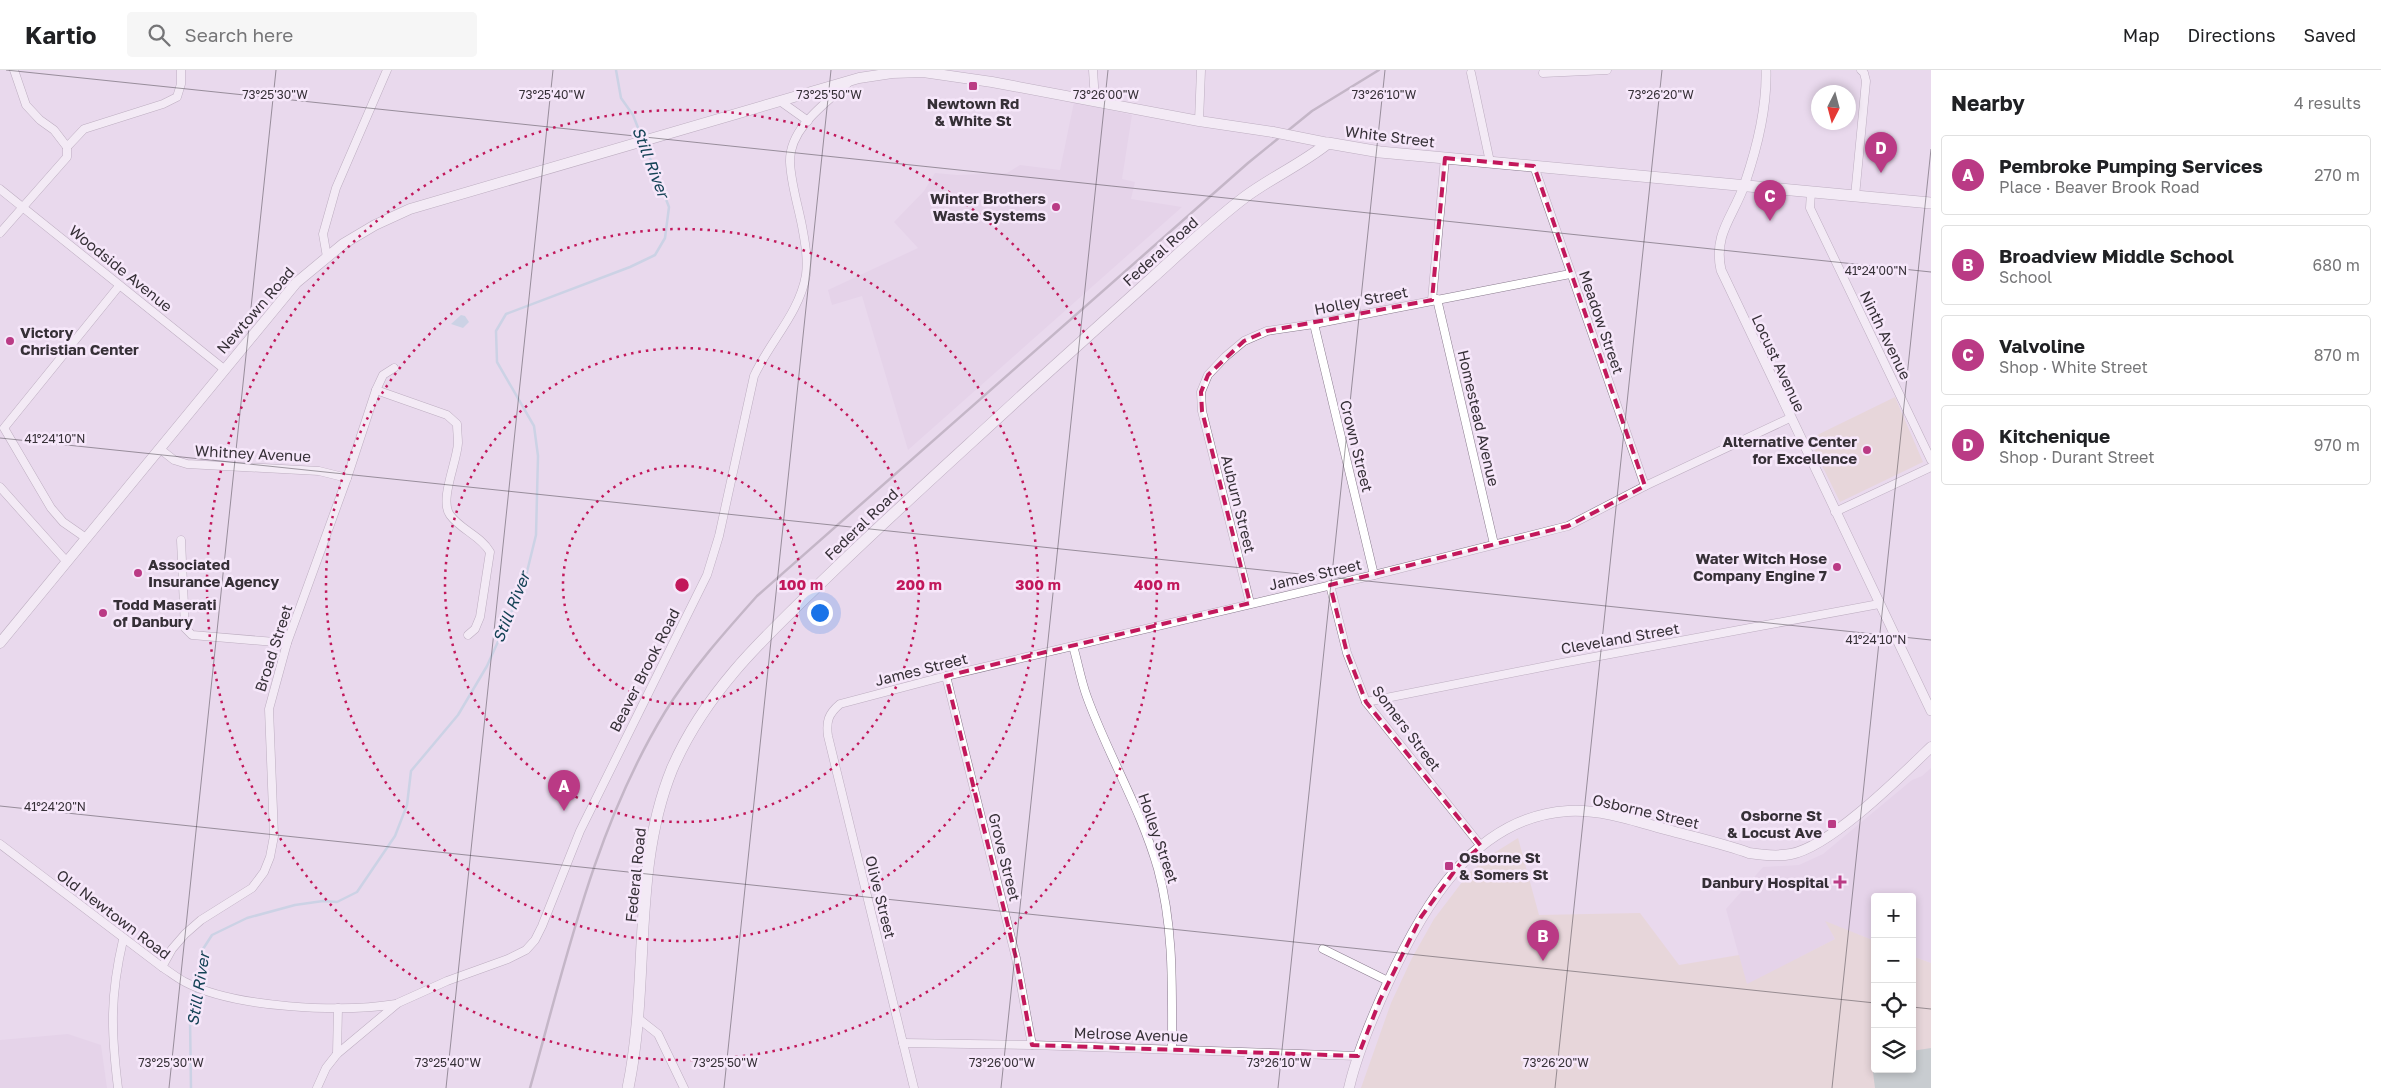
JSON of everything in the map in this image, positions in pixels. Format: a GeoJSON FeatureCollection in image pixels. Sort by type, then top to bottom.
{"type":"FeatureCollection","features":[{"type":"Feature","properties":{"kind":"main road","name":"White Street"},"geometry":{"type":"LineString","coordinates":[[850,80],[892,73],[921,71],[995,82],[1199,121],[1288,134],[1380,152],[1745,184],[1931,203]]}},
{"type":"Feature","properties":{"kind":"main road","name":"Newtown Road"},"geometry":{"type":"LineString","coordinates":[[0,643],[296,283],[343,244],[375,225],[410,209],[850,80]]}},
{"type":"Feature","properties":{"kind":"main road","name":"Federal Road"},"geometry":{"type":"LineString","coordinates":[[628,1088],[639,1019],[646,885],[650,850],[659,808],[672,770],[690,732],[712,698],[739,665],[876,530],[1180,252],[1246,197],[1310,158],[1328,142]]}},
{"type":"Feature","properties":{"kind":"main road","name":"Osborne Street"},"geometry":{"type":"LineString","coordinates":[[1349,1088],[1358,1056],[1388,981],[1421,917],[1459,865],[1481,846],[1520,823],[1547,814],[1592,811],[1749,853],[1769,855],[1791,854],[1809,848],[1832,834],[1887,790],[1931,747]]}},
{"type":"Feature","properties":{"kind":"street"},"geometry":{"type":"LineString","coordinates":[[0,233],[67,157],[67,147],[54,130],[40,120],[26,105],[14,70]]}},
{"type":"Feature","properties":{"kind":"street"},"geometry":{"type":"LineString","coordinates":[[67,147],[84,129],[163,104],[177,97],[181,84],[181,70]]}},
{"type":"Feature","properties":{"kind":"street"},"geometry":{"type":"LineString","coordinates":[[327,257],[323,234],[336,188],[387,70]]}},
{"type":"Feature","properties":{"kind":"street"},"geometry":{"type":"LineString","coordinates":[[850,80],[858,70]]}},
{"type":"Feature","properties":{"kind":"street"},"geometry":{"type":"LineString","coordinates":[[1093,70],[1095,101]]}},
{"type":"Feature","properties":{"kind":"street"},"geometry":{"type":"LineString","coordinates":[[1199,121],[1200,70]]}},
{"type":"Feature","properties":{"kind":"street"},"geometry":{"type":"LineString","coordinates":[[1543,73],[1607,70]]}},
{"type":"Feature","properties":{"kind":"street","name":"Locust Avenue"},"geometry":{"type":"LineString","coordinates":[[1766,70],[1767,89],[1745,184],[1721,235],[1719,252],[1721,270],[1931,711]]}},
{"type":"Feature","properties":{"kind":"street"},"geometry":{"type":"LineString","coordinates":[[1855,196],[1866,81],[1861,70]]}},
{"type":"Feature","properties":{"kind":"street"},"geometry":{"type":"LineString","coordinates":[[1472,74],[1490,162]]}},
{"type":"Feature","properties":{"kind":"street","name":"Beaver Brook Road"},"geometry":{"type":"LineString","coordinates":[[317,1088],[326,1068],[337,1054],[398,1004],[447,981],[508,959],[526,950],[535,940],[580,831],[707,575],[719,536],[754,376],[764,355],[788,321],[802,292],[806,273],[806,252],[790,161],[793,145],[800,130],[850,80]]}},
{"type":"Feature","properties":{"kind":"street"},"geometry":{"type":"LineString","coordinates":[[780,101],[808,121]]}},
{"type":"Feature","properties":{"kind":"street","name":"Homestead Avenue"},"geometry":{"type":"LineString","coordinates":[[1445,158],[1435,299],[1494,544]]}},
{"type":"Feature","properties":{"kind":"street","name":"Meadow Street"},"geometry":{"type":"LineString","coordinates":[[1534,166],[1644,486]]}},
{"type":"Feature","properties":{"kind":"street","name":"Woodside Avenue"},"geometry":{"type":"LineString","coordinates":[[0,189],[24,206],[119,286],[224,369]]}},
{"type":"Feature","properties":{"kind":"street","name":"Ninth Avenue"},"geometry":{"type":"LineString","coordinates":[[1811,192],[1810,208],[1931,460]]}},
{"type":"Feature","properties":{"kind":"street","name":"Holley Street"},"geometry":{"type":"LineString","coordinates":[[1202,412],[1200,392],[1208,375],[1244,341],[1267,331],[1314,324],[1570,274]]}},
{"type":"Feature","properties":{"kind":"street"},"geometry":{"type":"LineString","coordinates":[[86,538],[63,522],[51,508],[4,428],[119,286]]}},
{"type":"Feature","properties":{"kind":"street","name":"Crown Street"},"geometry":{"type":"LineString","coordinates":[[1314,324],[1374,575]]}},
{"type":"Feature","properties":{"kind":"street","name":"Broad Street"},"geometry":{"type":"LineString","coordinates":[[162,968],[172,949],[185,934],[201,920],[252,888],[264,872],[274,836],[268,709],[287,644],[347,478],[376,390],[380,380],[394,368]]}},
{"type":"Feature","properties":{"kind":"street"},"geometry":{"type":"LineString","coordinates":[[376,390],[447,415],[456,424],[458,444],[447,494],[449,513],[458,523],[486,544],[490,552],[480,617],[475,629],[468,635]]}},
{"type":"Feature","properties":{"kind":"street","name":"Auburn Street"},"geometry":{"type":"LineString","coordinates":[[1202,412],[1250,603]]}},
{"type":"Feature","properties":{"kind":"street","name":"James Street"},"geometry":{"type":"LineString","coordinates":[[830,712],[840,704],[852,700],[946,676],[1374,575],[1568,526],[1644,486],[1790,418]]}},
{"type":"Feature","properties":{"kind":"street","name":"Whitney Avenue"},"geometry":{"type":"LineString","coordinates":[[160,449],[174,460],[187,464],[319,471],[347,478]]}},
{"type":"Feature","properties":{"kind":"street"},"geometry":{"type":"LineString","coordinates":[[1835,512],[1931,467]]}},
{"type":"Feature","properties":{"kind":"street"},"geometry":{"type":"LineString","coordinates":[[0,487],[67,562]]}},
{"type":"Feature","properties":{"kind":"street"},"geometry":{"type":"LineString","coordinates":[[181,540],[185,628],[192,634],[287,644]]}},
{"type":"Feature","properties":{"kind":"street","name":"Somers Street"},"geometry":{"type":"LineString","coordinates":[[1330,585],[1346,653],[1366,702],[1481,846]]}},
{"type":"Feature","properties":{"kind":"street","name":"Cleveland Street"},"geometry":{"type":"LineString","coordinates":[[1366,702],[1562,663],[1879,604]]}},
{"type":"Feature","properties":{"kind":"street","name":"Holley Street"},"geometry":{"type":"LineString","coordinates":[[1073,646],[1088,697],[1140,819],[1158,868],[1167,910],[1172,957],[1172,1049]]}},
{"type":"Feature","properties":{"kind":"street","name":"Grove Street"},"geometry":{"type":"LineString","coordinates":[[946,676],[1016,958],[1032,1044]]}},
{"type":"Feature","properties":{"kind":"street","name":"Olive Street"},"geometry":{"type":"LineString","coordinates":[[830,712],[826,724],[828,736],[914,1088]]}},
{"type":"Feature","properties":{"kind":"street","name":"Old Newtown Road"},"geometry":{"type":"LineString","coordinates":[[0,844],[123,940],[185,982],[222,995],[270,1003],[338,1008],[398,1004]]}},
{"type":"Feature","properties":{"kind":"street"},"geometry":{"type":"LineString","coordinates":[[118,1088],[112,1010],[116,971],[123,940]]}},
{"type":"Feature","properties":{"kind":"street"},"geometry":{"type":"LineString","coordinates":[[1323,949],[1388,981]]}},
{"type":"Feature","properties":{"kind":"street"},"geometry":{"type":"LineString","coordinates":[[337,1054],[338,1008]]}},
{"type":"Feature","properties":{"kind":"street"},"geometry":{"type":"LineString","coordinates":[[639,1019],[658,1034],[684,1088]]}},
{"type":"Feature","properties":{"kind":"street","name":"Melrose Avenue"},"geometry":{"type":"LineString","coordinates":[[903,1043],[1032,1044],[1358,1056]]}},
{"type":"Feature","properties":{"kind":"highlighted area"},"geometry":{"type":"Polygon","coordinates":[[[1445,158],[1534,166],[1645,486],[1568,526],[1330,585],[1347,653],[1366,702],[1481,846],[1459,865],[1421,917],[1380,1000],[1358,1056],[1032,1045],[1016,958],[946,676],[1250,603],[1202,411],[1201,392],[1208,375],[1244,341],[1267,331],[1432,300],[1445,158]]]}},
{"type":"Feature","properties":{"kind":"shaded area"},"geometry":{"type":"Polygon","coordinates":[[[1074,102],[1132,115],[1122,179],[1135,182],[1131,199],[1182,207],[908,450],[862,296],[832,305],[828,290],[918,248],[894,222],[924,191],[935,173],[957,175],[1007,173],[1020,165],[1060,170],[1074,102]]]}},
{"type":"Feature","properties":{"kind":"shaded area","name":"Alternative Center for Excellence"},"geometry":{"type":"Polygon","coordinates":[[[1895,397],[1923,462],[1840,502],[1809,439],[1895,397]]]}},
{"type":"Feature","properties":{"kind":"shaded area","name":"Danbury Hospital"},"geometry":{"type":"Polygon","coordinates":[[[1931,768],[1931,963],[1916,957],[1916,893],[1871,893],[1871,939],[1826,922],[1835,939],[1747,985],[1726,909],[1763,867],[1799,865],[1823,854],[1912,780],[1922,776],[1931,768]]]}},
{"type":"Feature","properties":{"kind":"shaded area"},"geometry":{"type":"Polygon","coordinates":[[[1518,838],[1539,915],[1640,913],[1679,965],[1739,955],[1747,984],[1835,939],[1825,921],[1871,939],[1871,1073],[1916,1073],[1916,957],[1931,963],[1931,1088],[1361,1088],[1391,1003],[1412,958],[1434,919],[1469,873],[1494,853],[1518,838]]]}},
{"type":"Feature","properties":{"kind":"shaded area"},"geometry":{"type":"Polygon","coordinates":[[[68,1034],[101,1045],[107,1088],[0,1088],[0,1040],[68,1034]]]}},
{"type":"Feature","properties":{"kind":"green space"},"geometry":{"type":"Polygon","coordinates":[[[1931,1048],[1931,1088],[1875,1088],[1873,1073],[1916,1073],[1916,1050],[1931,1048]]]}},
{"type":"Feature","properties":{"kind":"water"},"geometry":{"type":"Polygon","coordinates":[[[461,315],[465,316],[469,322],[463,328],[451,324],[461,315]]]}},
{"type":"Feature","properties":{"kind":"waterway","name":"Still River"},"geometry":{"type":"LineString","coordinates":[[616,70],[621,98],[633,115],[642,138]]}},
{"type":"Feature","properties":{"kind":"waterway","name":"Still River"},"geometry":{"type":"LineString","coordinates":[[191,1088],[190,1018],[201,970],[203,949],[212,935],[247,918],[295,905],[323,901],[337,902],[357,892],[395,836],[407,805],[411,771],[458,715],[487,666],[524,584],[536,535],[538,456],[534,426],[497,362],[496,331],[506,314],[630,267],[655,255],[665,238],[669,207],[644,143]]}},
{"type":"Feature","properties":{"kind":"railway"},"geometry":{"type":"LineString","coordinates":[[530,1088],[570,943],[601,848],[619,801],[665,712],[686,681],[720,638],[757,596],[1248,163],[1312,111],[1379,70]]}},
{"type":"Feature","properties":{"kind":"place","name":"Newtown Rd & White St"},"geometry":{"type":"Point","coordinates":[973,86]}},
{"type":"Feature","properties":{"kind":"place","name":"Kitchenique"},"geometry":{"type":"Point","coordinates":[1881,173]}},
{"type":"Feature","properties":{"kind":"place","name":"Winter Brothers Waste Systems"},"geometry":{"type":"Point","coordinates":[1056,207]}},
{"type":"Feature","properties":{"kind":"place","name":"Valvoline"},"geometry":{"type":"Point","coordinates":[1770,221]}},
{"type":"Feature","properties":{"kind":"place","name":"Victory Christian Center"},"geometry":{"type":"Point","coordinates":[10,341]}},
{"type":"Feature","properties":{"kind":"place","name":"Alternative Center for Excellence"},"geometry":{"type":"Point","coordinates":[1867,450]}},
{"type":"Feature","properties":{"kind":"place","name":"Water Witch Hose Company Engine 7"},"geometry":{"type":"Point","coordinates":[1837,567]}},
{"type":"Feature","properties":{"kind":"place","name":"Associated Insurance Agency"},"geometry":{"type":"Point","coordinates":[138,573]}},
{"type":"Feature","properties":{"kind":"place","name":"Todd Maserati of Danbury"},"geometry":{"type":"Point","coordinates":[103,613]}},
{"type":"Feature","properties":{"kind":"place","name":"Pembroke Pumping Services"},"geometry":{"type":"Point","coordinates":[564,811]}},
{"type":"Feature","properties":{"kind":"place","name":"Osborne St & Locust Ave"},"geometry":{"type":"Point","coordinates":[1832,824]}},
{"type":"Feature","properties":{"kind":"place","name":"Osborne St & Somers St"},"geometry":{"type":"Point","coordinates":[1449,866]}},
{"type":"Feature","properties":{"kind":"place","name":"Danbury Hospital"},"geometry":{"type":"Point","coordinates":[1840,882]}},
{"type":"Feature","properties":{"kind":"place","name":"Broadview Middle School"},"geometry":{"type":"Point","coordinates":[1543,961]}}]}
